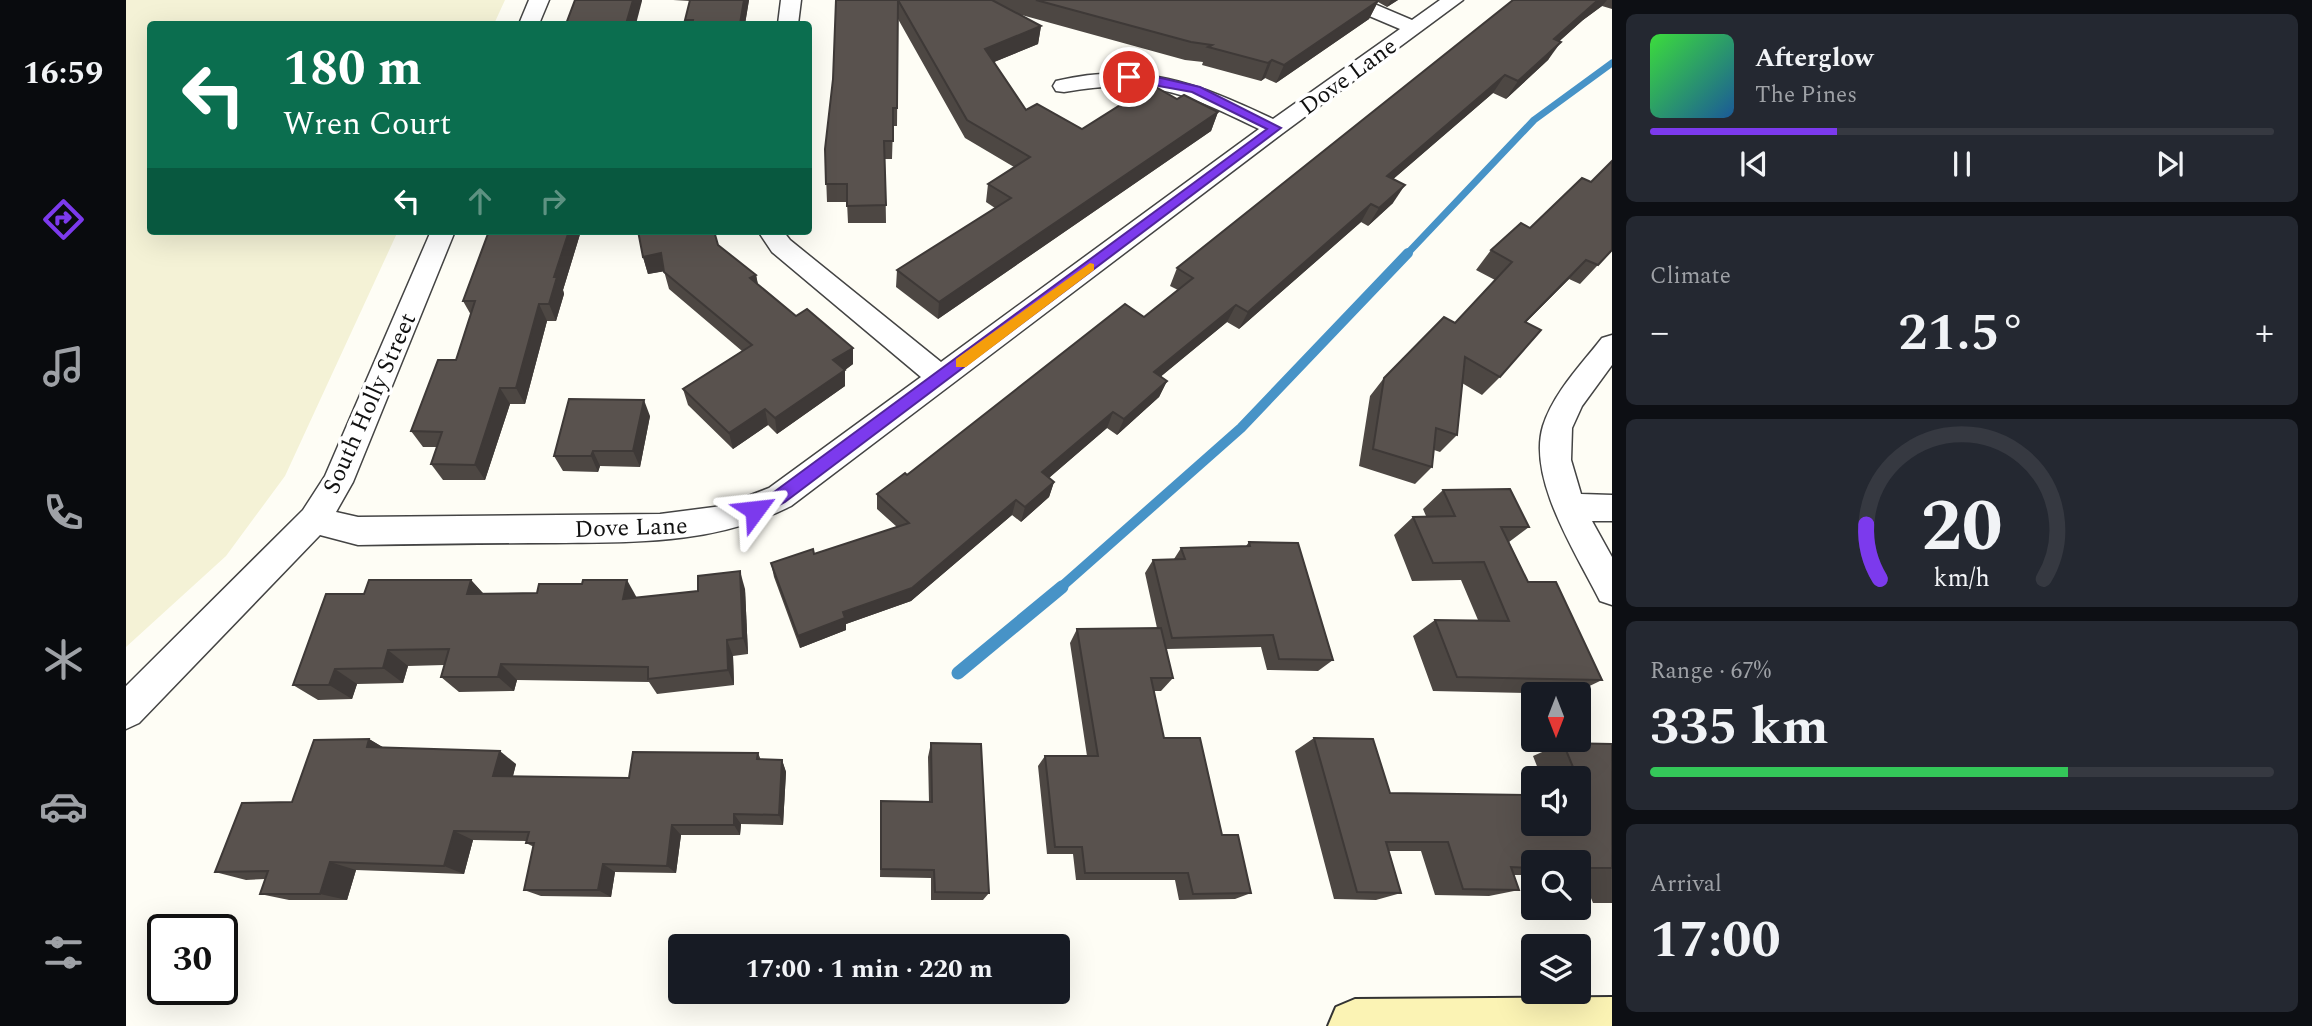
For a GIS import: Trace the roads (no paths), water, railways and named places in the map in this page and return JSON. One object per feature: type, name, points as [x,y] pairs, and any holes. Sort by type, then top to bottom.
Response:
[{"type":"main road","points":[[1355,1026],[1612,1024]]},
{"type":"street","points":[[530,21],[539,0]]},
{"type":"street","points":[[788,21],[791,0]]},
{"type":"street","points":[[1348,0],[1414,28]]},
{"type":"street","name":"Dove Lane","points":[[314,520],[358,531],[660,528],[712,523],[755,510],[780,497],[1275,128],[1453,0]]},
{"type":"street","points":[[1064,86],[1095,79],[1129,77],[1161,81],[1196,90],[1275,128]]},
{"type":"street","name":"South Holly Street","points":[[126,711],[314,520],[338,482],[441,235]]},
{"type":"street","points":[[773,235],[780,246],[941,378]]},
{"type":"street","points":[[1612,345],[1562,413],[1555,434],[1555,458],[1569,507],[1612,590]]},
{"type":"street","points":[[1569,507],[1612,508]]},
{"type":"waterway","points":[[1406,255],[1534,120],[1612,63]]},
{"type":"waterway","points":[[1060,588],[1241,428],[1408,253]]},
{"type":"waterway","points":[[958,673],[1062,587]]}]
